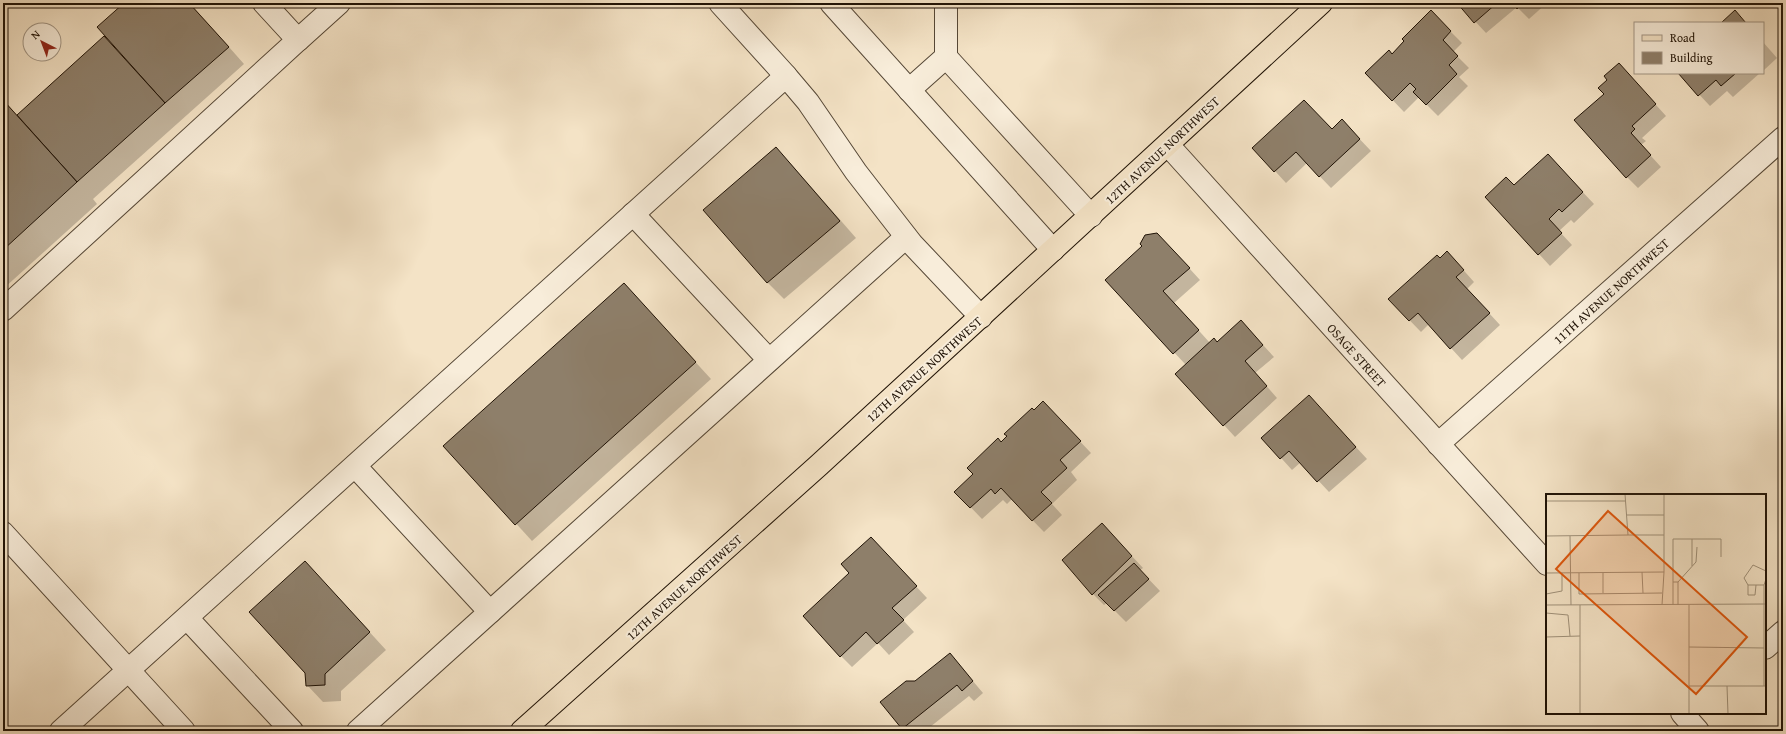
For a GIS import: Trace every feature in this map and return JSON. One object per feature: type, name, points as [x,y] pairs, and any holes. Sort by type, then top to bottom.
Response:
[{"type":"main road","name":"12TH AVENUE NORTHWEST","points":[[522,731],[819,465],[1321,3]]},
{"type":"street","points":[[264,3],[298,40]]},
{"type":"street","points":[[3,310],[339,3]]},
{"type":"street","points":[[720,3],[808,102],[856,172],[906,237],[981,317]]},
{"type":"street","points":[[831,3],[1053,250]]},
{"type":"street","points":[[946,3],[946,57],[1091,216]]},
{"type":"street","points":[[910,90],[946,57]]},
{"type":"street","points":[[69,729],[187,618],[786,76]]},
{"type":"street","name":"11TH AVENUE NORTHWEST","points":[[1438,444],[1783,138]]},
{"type":"street","name":"OSAGE STREET","points":[[1168,145],[1546,563]]},
{"type":"street","points":[[633,214],[769,360]]},
{"type":"street","points":[[358,731],[906,237]]},
{"type":"street","points":[[355,466],[490,612]]},
{"type":"street","points":[[3,533],[184,731]]},
{"type":"street","points":[[187,618],[292,731]]},
{"type":"street","points":[[1766,647],[1783,632]]},
{"type":"building","points":[[124,3],[189,3],[229,47],[165,103],[97,27]]},
{"type":"building","points":[[1457,3],[1497,3],[1474,23]]},
{"type":"building","points":[[1512,3],[1523,3],[1517,9]]},
{"type":"building","points":[[1431,10],[1451,31],[1443,40],[1458,56],[1449,65],[1457,74],[1426,105],[1413,92],[1416,89],[1410,83],[1392,101],[1365,73],[1389,50],[1392,54],[1404,41],[1402,39]]},
{"type":"building","points":[[1735,10],[1745,22],[1722,22]]},
{"type":"building","points":[[104,36],[165,103],[77,182],[17,115]]},
{"type":"building","points":[[1619,63],[1656,104],[1632,126],[1635,129],[1631,133],[1651,155],[1626,178],[1574,120],[1604,94],[1598,88],[1607,80],[1604,76]]},
{"type":"building","points":[[1679,74],[1735,74],[1721,86],[1716,80],[1698,96]]},
{"type":"building","points":[[3,100],[77,182],[3,250]]},
{"type":"building","points":[[1304,100],[1332,129],[1342,119],[1360,139],[1319,177],[1296,152],[1274,172],[1252,148]]},
{"type":"building","points":[[776,147],[840,221],[767,283],[703,210]]},
{"type":"building","points":[[1548,154],[1583,192],[1562,212],[1559,209],[1549,219],[1562,233],[1538,255],[1485,197],[1506,177],[1514,185]]},
{"type":"building","points":[[1157,233],[1190,268],[1163,291],[1199,330],[1173,354],[1105,280],[1142,246],[1140,244],[1145,235]]},
{"type":"building","points":[[1447,251],[1464,270],[1456,277],[1490,313],[1450,349],[1418,313],[1409,321],[1388,299],[1437,255],[1440,258]]},
{"type":"building","points":[[624,283],[696,362],[515,525],[443,446]]},
{"type":"building","points":[[1241,320],[1263,345],[1245,361],[1267,386],[1223,426],[1175,374],[1214,338],[1217,342]]},
{"type":"building","points":[[1309,395],[1356,447],[1317,482],[1289,451],[1280,459],[1261,438]]},
{"type":"building","points":[[1043,401],[1081,441],[1060,460],[1067,468],[1041,492],[1052,503],[1032,521],[1001,488],[995,494],[991,489],[970,508],[954,492],[973,474],[967,468],[998,438],[1001,442],[1007,436],[1004,434],[1032,408],[1034,410]]},
{"type":"building","points":[[1102,523],[1132,556],[1092,595],[1062,560]]},
{"type":"building","points":[[871,537],[917,586],[892,608],[904,620],[877,644],[866,632],[840,657],[803,616],[849,573],[841,564]]},
{"type":"building","points":[[305,561],[370,632],[325,674],[325,685],[306,686],[305,673],[249,612]]},
{"type":"building","points":[[1134,563],[1149,579],[1114,611],[1098,595]]},
{"type":"building","points":[[950,653],[973,681],[962,691],[957,685],[902,729],[880,702],[906,681],[915,681]]}]
